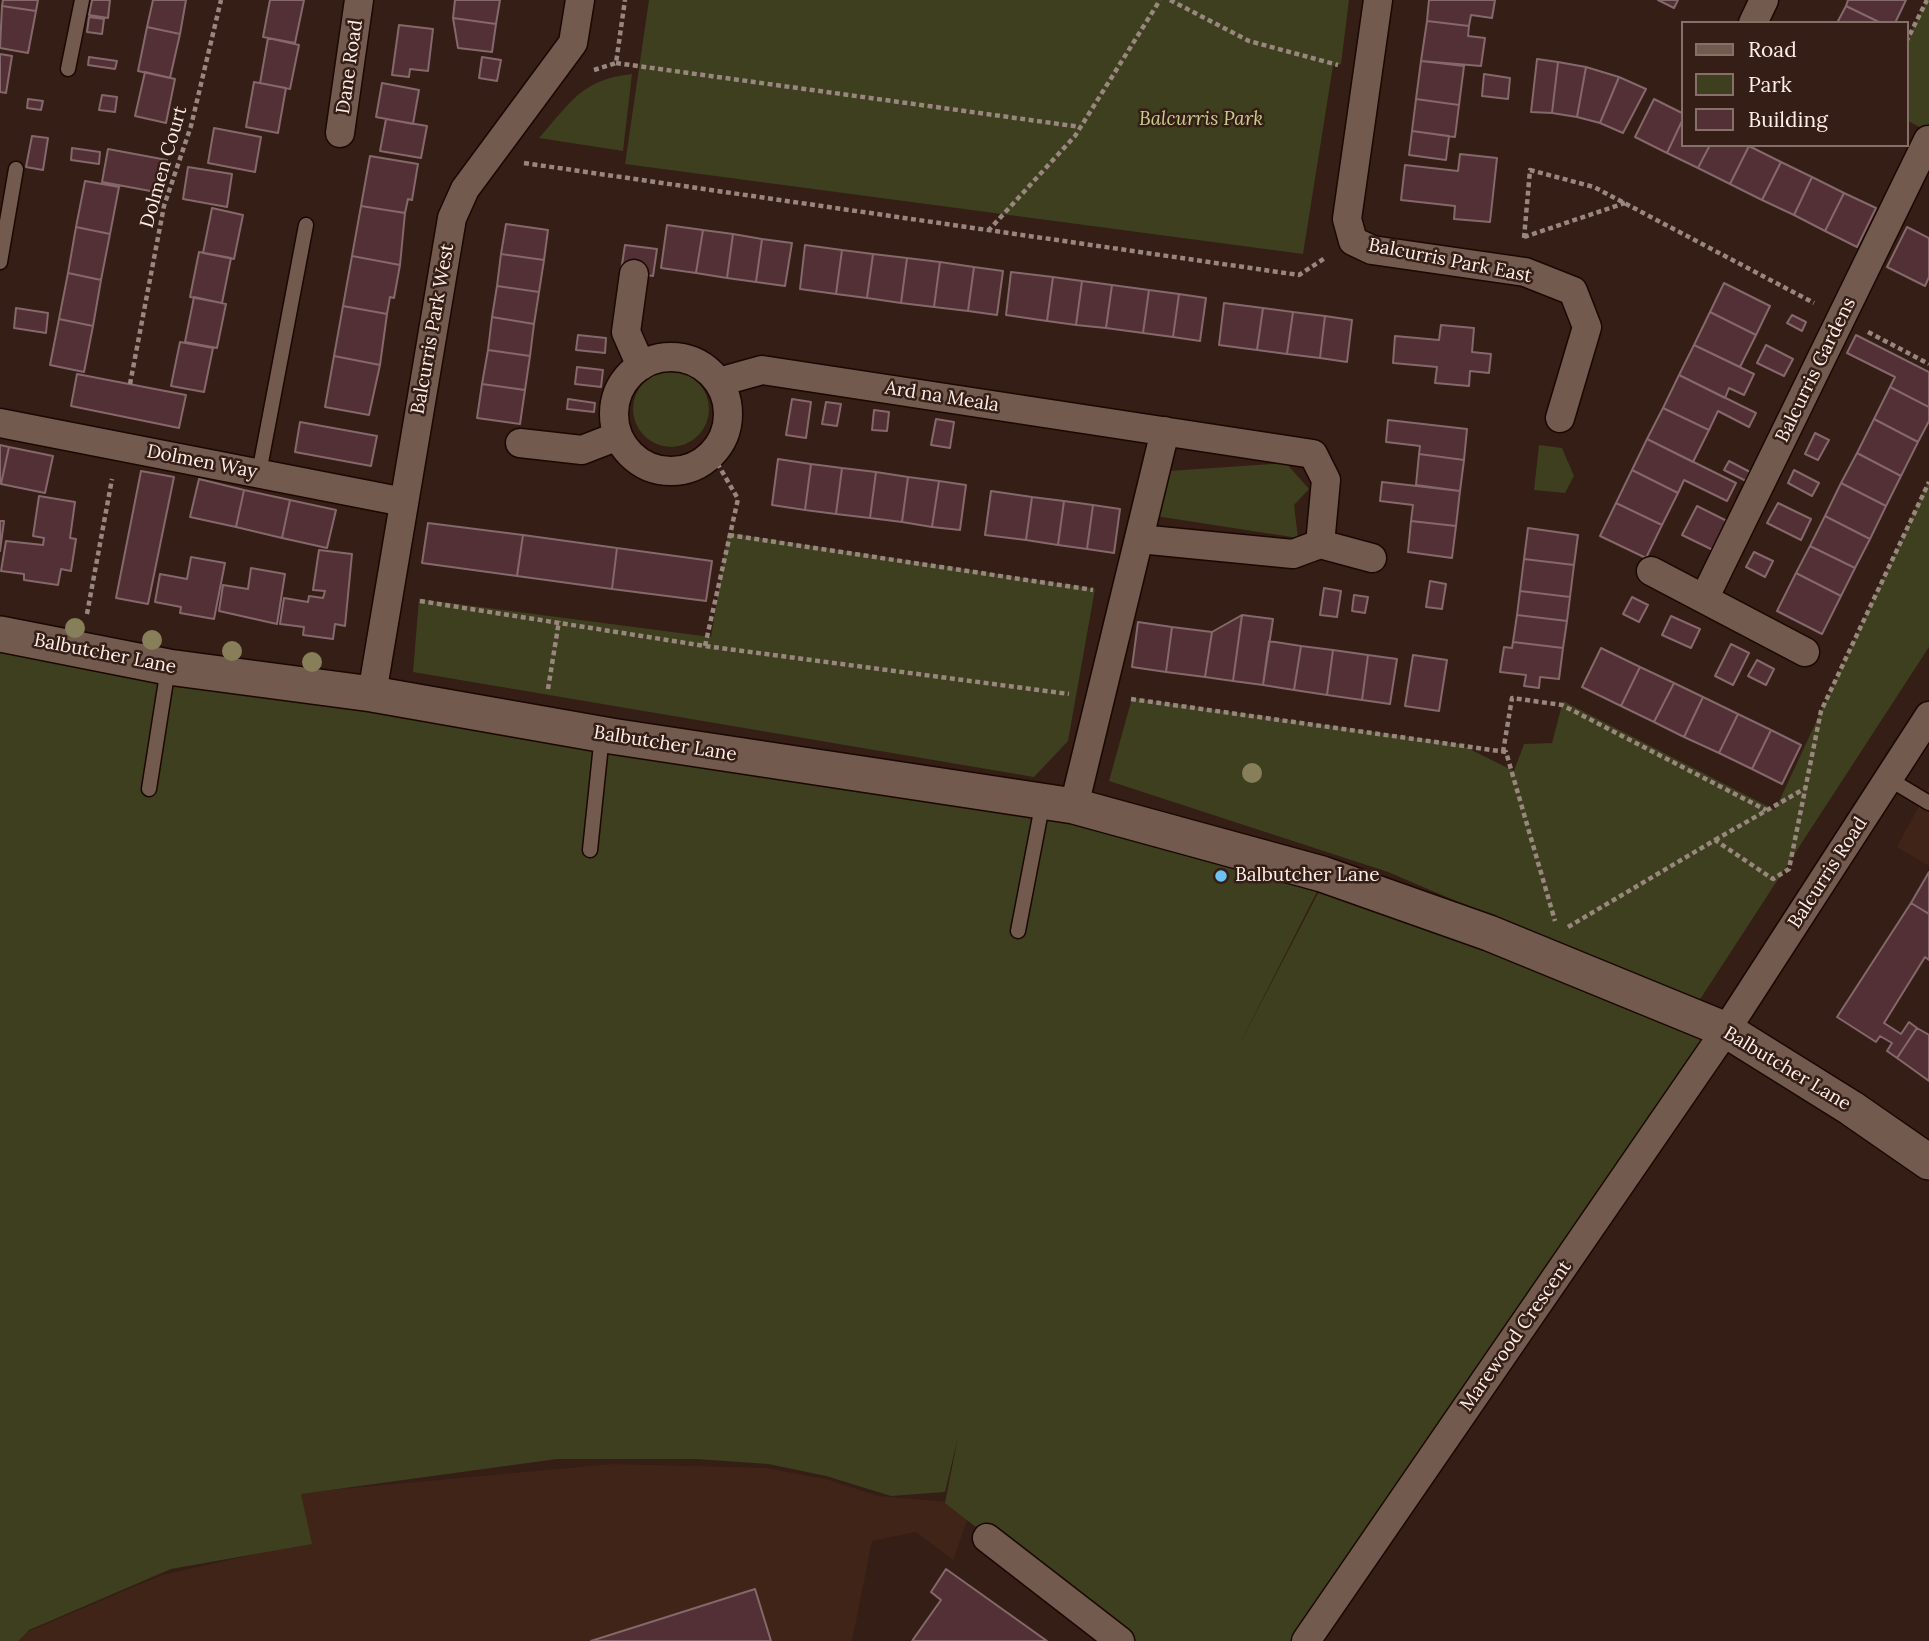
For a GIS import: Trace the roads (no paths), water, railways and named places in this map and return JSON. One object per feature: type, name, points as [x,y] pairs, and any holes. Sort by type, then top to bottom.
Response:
[{"type":"street","name":"Dane Road","points":[[341,133],[359,0]]},
{"type":"street","name":"Balcurris Park West","points":[[372,694],[452,218],[465,189],[573,43],[580,0]]},
{"type":"street","name":"Balcurris Park East","points":[[1378,0],[1347,219],[1353,241],[1372,250],[1525,272],[1573,291],[1587,327],[1560,418]]},
{"type":"street","points":[[1754,21],[1764,0]]},
{"type":"street","name":"Balcurris Gardens","points":[[1704,599],[1841,317],[1921,137]]},
{"type":"street","points":[[634,274],[626,332],[641,366]]},
{"type":"street","points":[[669,357],[688,359],[705,368],[719,382],[727,400],[728,419],[723,439],[712,454],[696,466],[678,471],[659,470],[642,463],[628,452],[618,436],[614,418],[615,400],[622,383],[641,366],[669,357]]},
{"type":"street","name":"Ard na Meala","points":[[719,382],[762,370],[1313,454],[1326,480],[1320,544]]},
{"type":"street","name":"Dolmen Way","points":[[0,423],[404,502]]},
{"type":"street","points":[[1059,804],[1125,595],[1165,431]]},
{"type":"street","points":[[520,443],[582,450],[618,436]]},
{"type":"street","points":[[1139,539],[1293,554],[1320,544],[1372,558]]},
{"type":"street","points":[[1651,571],[1805,652]]},
{"type":"street","name":"Balbutcher Lane","points":[[0,634],[168,667],[372,694],[601,735],[1059,804],[1334,879],[1489,933],[1726,1030],[1851,1108],[1929,1162]]},
{"type":"street","name":"Balcurris Road","points":[[1726,1030],[1929,716]]},
{"type":"street","name":"Marewood Crescent","points":[[1306,1641],[1726,1030]]},
{"type":"street","points":[[986,1538],[1120,1641]]},
{"type":"lane","points":[[68,69],[82,0]]},
{"type":"lane","points":[[0,262],[16,169]]},
{"type":"lane","points":[[259,473],[306,225]]},
{"type":"lane","points":[[149,789],[168,667]]},
{"type":"lane","points":[[590,850],[601,735]]},
{"type":"lane","points":[[1889,779],[1929,803]]},
{"type":"lane","points":[[1018,931],[1059,804]]},
{"type":"place","name":"Balbutcher Lane","points":[[1221,876]]},
{"type":"park label","name":"Balcurris Park","points":[[1201,120]]}]
